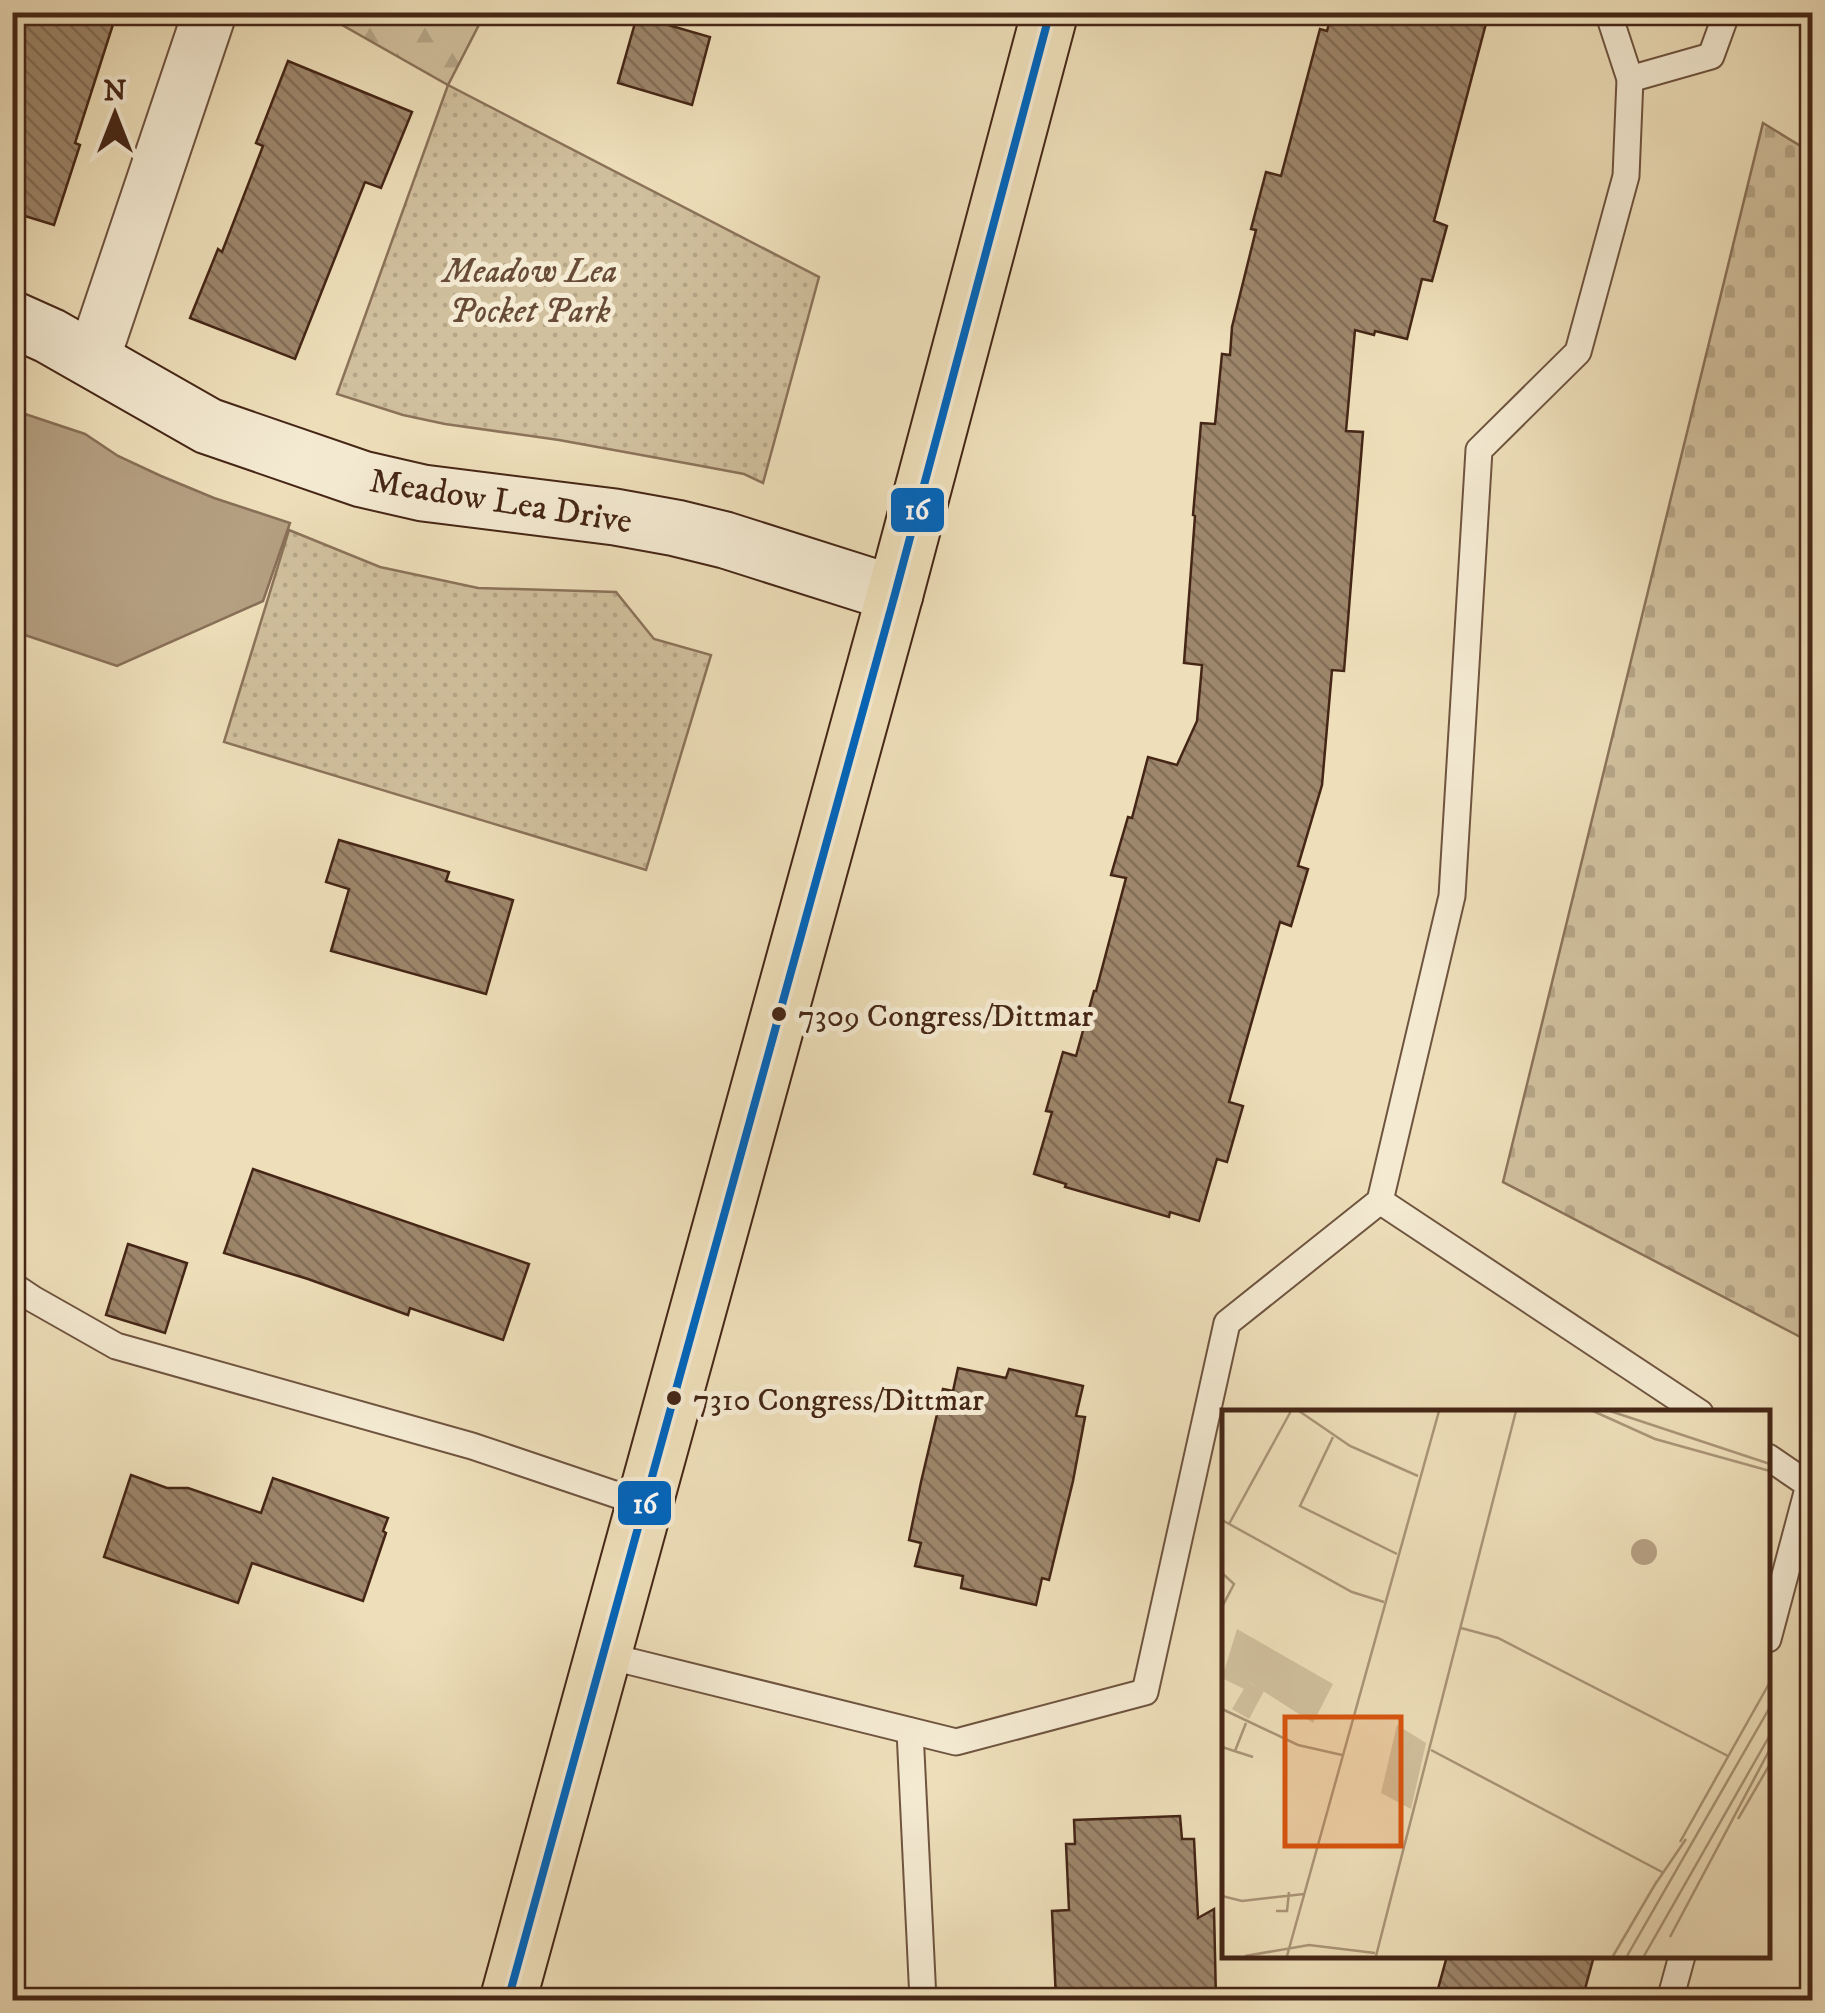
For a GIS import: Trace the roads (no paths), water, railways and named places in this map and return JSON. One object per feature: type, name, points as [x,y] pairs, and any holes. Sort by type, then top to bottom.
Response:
[{"type":"main road","points":[[508,2000],[895,594],[1050,12]]},
{"type":"street","points":[[93,360],[210,12]]},
{"type":"street","name":"Meadow Lea Drive","points":[[12,319],[50,336],[208,426],[362,479],[423,494],[676,528],[895,594]]},
{"type":"lane","points":[[604,1655],[956,1742],[1145,1692],[1228,1323],[1380,1201],[1452,896],[1478,450],[1578,352],[1626,176],[1630,79],[1608,12]]},
{"type":"lane","points":[[1630,79],[1712,56],[1727,12]]},
{"type":"lane","points":[[1380,1201],[1695,1410]]},
{"type":"lane","points":[[12,1284],[116,1346],[472,1446],[644,1504]]},
{"type":"lane","points":[[1770,1459],[1809,1485],[1770,1631]]},
{"type":"lane","points":[[910,1731],[922,2000]]},
{"type":"lane","points":[[1670,2000],[1681,1958]]},
{"type":"place","name":"7309 Congress/Dittmar","points":[[779,1014]]},
{"type":"place","name":"7310 Congress/Dittmar","points":[[674,1398]]},
{"type":"park label","name":"Meadow Lea Pocket Park","points":[[530,290]]}]
